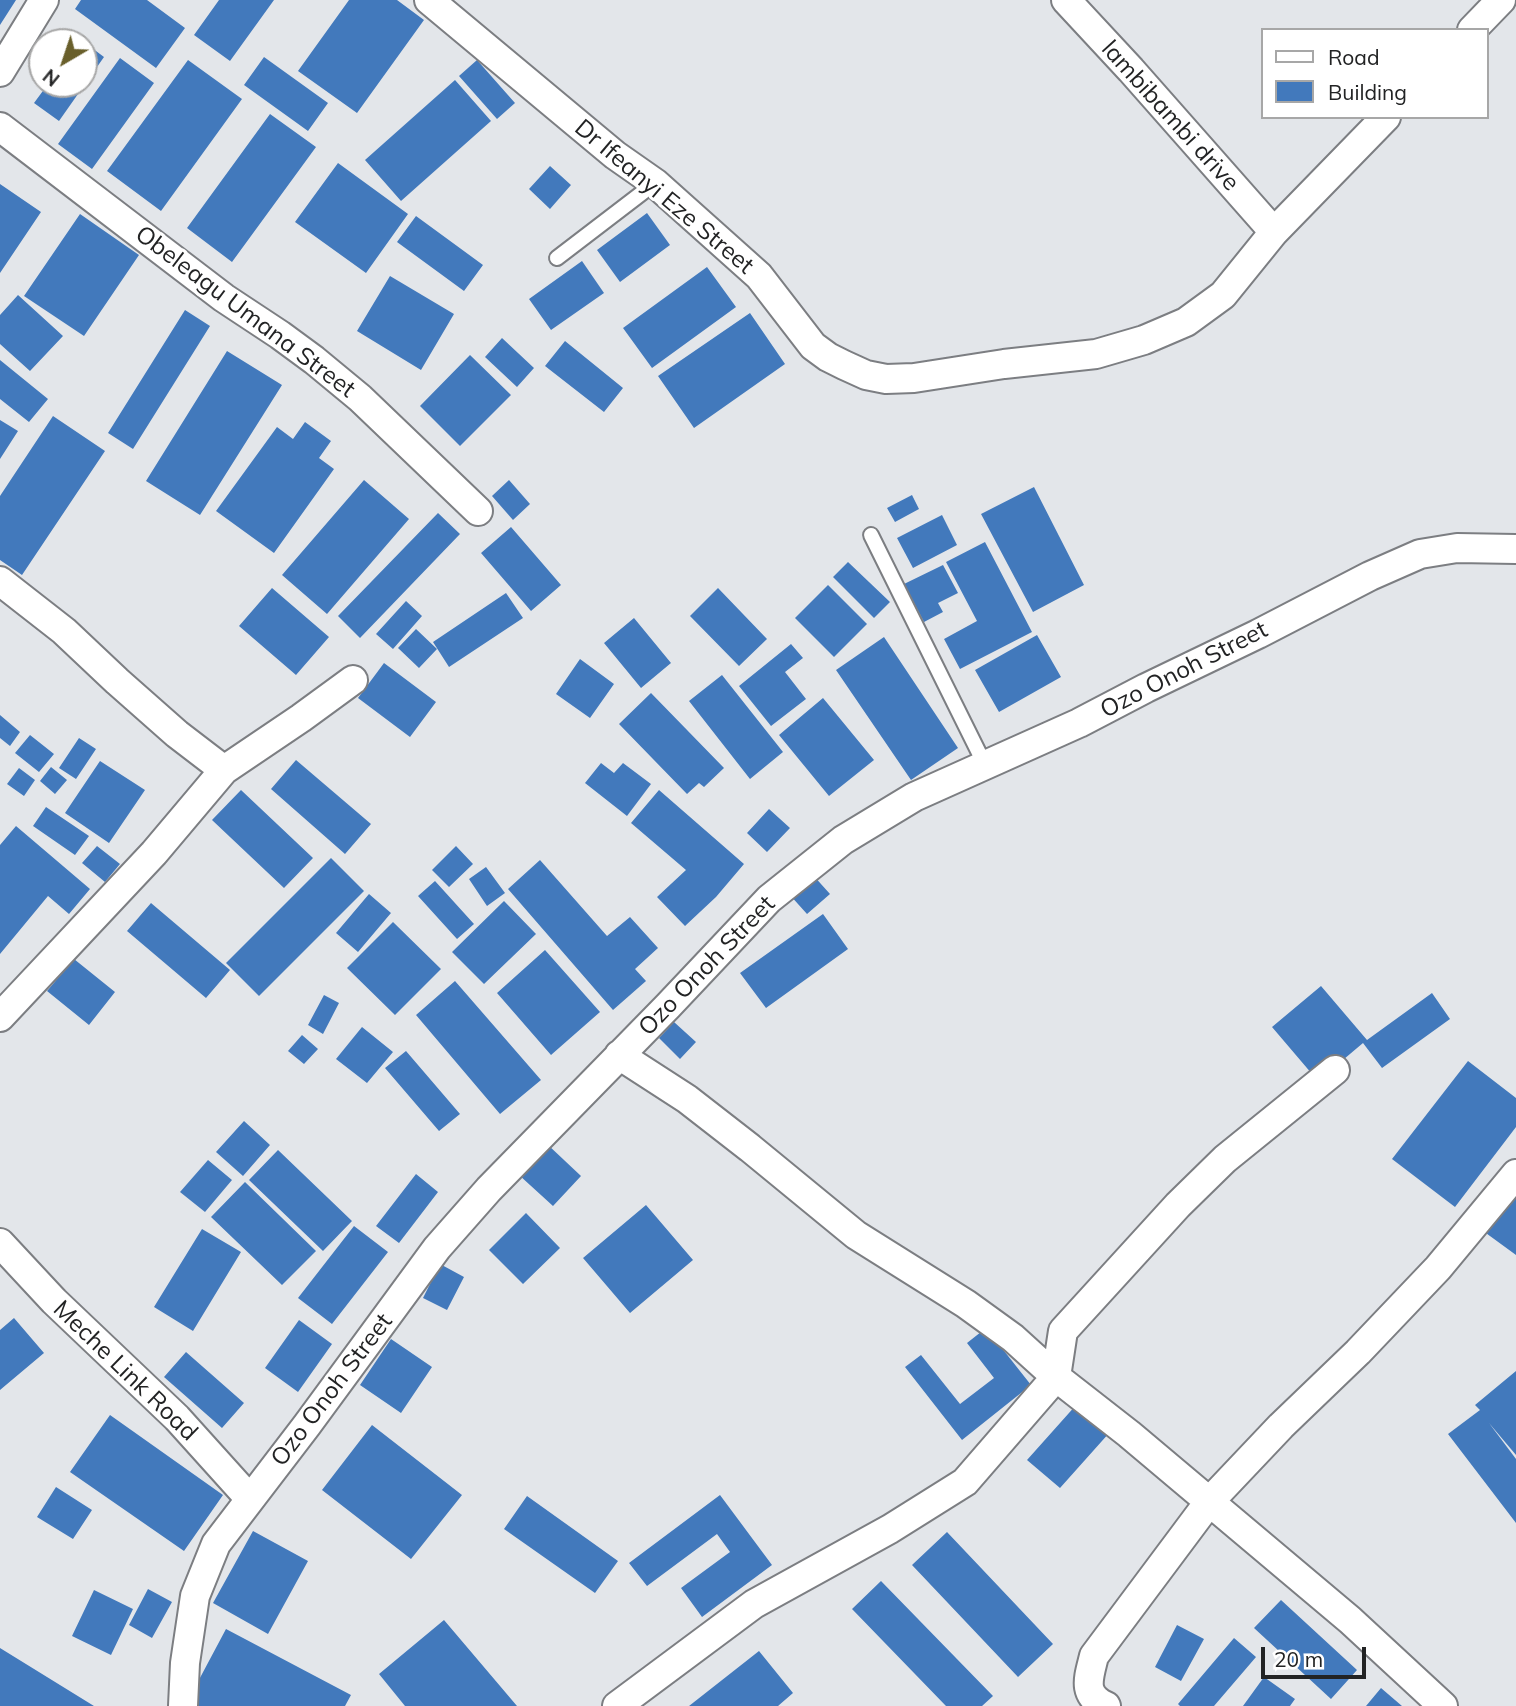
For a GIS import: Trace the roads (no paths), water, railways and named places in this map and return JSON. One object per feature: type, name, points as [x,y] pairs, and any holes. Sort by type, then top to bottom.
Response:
[{"type":"street","points":[[0,72],[44,0]]},
{"type":"street","name":"Dr Ifeanyi Eze Street","points":[[429,0],[615,155],[655,183],[759,276],[813,346],[844,365],[886,379],[914,378],[1004,364],[1096,354],[1144,340],[1186,323],[1223,295],[1274,232],[1384,119]]},
{"type":"street","name":"lambibambi drive","points":[[1066,0],[1274,232]]},
{"type":"street","points":[[1474,28],[1501,0]]},
{"type":"street","name":"Obeleagu Umana Street","points":[[0,127],[215,291],[314,360],[360,398],[478,511]]},
{"type":"street","name":"Ozo Onoh Street","points":[[183,1706],[185,1663],[195,1596],[216,1544],[307,1426],[437,1248],[497,1180],[769,899],[843,840],[914,797],[1079,723],[1370,576],[1420,554],[1457,548],[1516,549]]},
{"type":"street","points":[[0,581],[64,631],[177,734],[224,769]]},
{"type":"street","points":[[0,1017],[154,853],[224,769],[302,718],[353,680]]},
{"type":"street","points":[[619,1055],[687,1099],[856,1235],[966,1304],[1013,1338],[1056,1377],[1129,1434],[1350,1620],[1443,1706]]},
{"type":"street","points":[[617,1706],[754,1604],[890,1529],[965,1482],[1056,1377],[1063,1331],[1178,1205],[1225,1159],[1335,1070]]},
{"type":"street","points":[[1106,1706],[1096,1702],[1090,1693],[1088,1680],[1094,1656],[1209,1502],[1438,1268],[1516,1174]]},
{"type":"street","name":"Meche Link Road","points":[[0,1244],[54,1301],[177,1418],[250,1499]]},
{"type":"lane","points":[[557,258],[655,183]]},
{"type":"lane","points":[[871,535],[985,765]]}]
